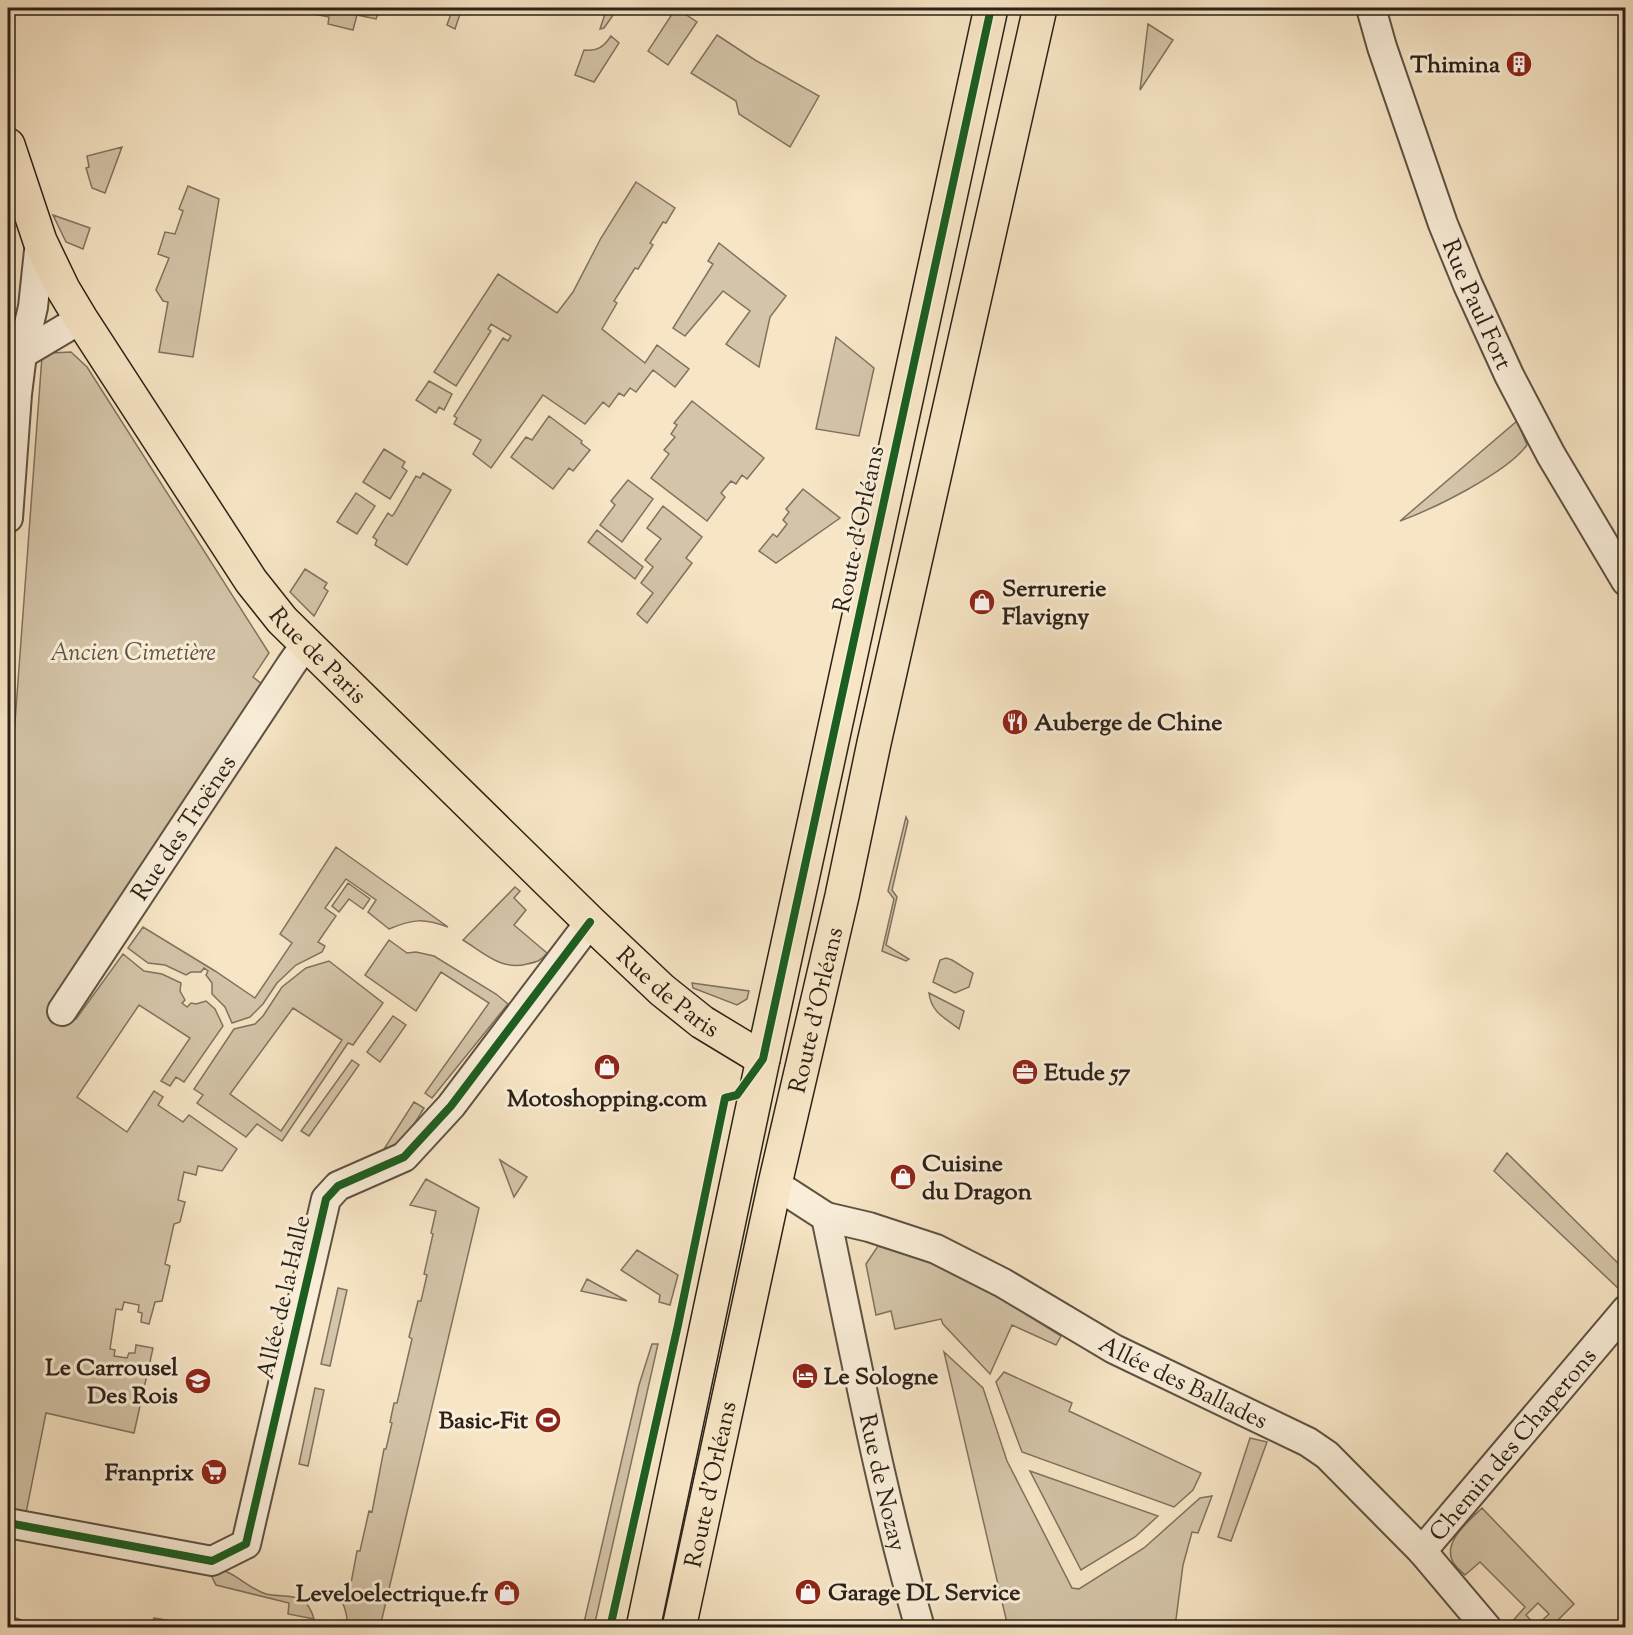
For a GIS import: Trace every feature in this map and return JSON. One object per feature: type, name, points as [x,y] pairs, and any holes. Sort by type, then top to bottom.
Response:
[{"type":"main road","name":"Route d'Orléans","points":[[643,1628],[763,1059],[991,8]]},
{"type":"main road","name":"Route d'Orléans","points":[[678,1628],[775,1184],[845,884],[877,731],[1040,8]]},
{"type":"main road","name":"Rue de Paris","points":[[8,145],[39,241],[81,319],[251,581],[282,620],[662,990],[702,1022],[763,1059]]},
{"type":"street","name":"Rue Paul Fort","points":[[1371,8],[1382,47],[1439,213],[1468,285],[1509,375],[1551,455],[1622,568]]},
{"type":"street","points":[[8,518],[16,394],[33,307],[39,241]]},
{"type":"street","points":[[22,354],[81,319]]},
{"type":"street","name":"Rue des Troënes","points":[[62,1011],[291,665],[308,647]]},
{"type":"street","name":"Allée de la Halle","points":[[8,1523],[208,1561],[246,1544],[326,1199],[338,1186],[404,1157],[451,1106],[590,922]]},
{"type":"street","points":[[775,1184],[826,1217]]},
{"type":"street","name":"Allée des Ballades","points":[[826,1217],[869,1227],[936,1249],[1003,1283],[1114,1349],[1308,1442],[1327,1455],[1422,1551],[1487,1628]]},
{"type":"street","name":"Rue de Nozay","points":[[826,1217],[877,1456],[920,1628]]},
{"type":"street","name":"Chemin des Chaperons","points":[[1422,1551],[1626,1310]]},
{"type":"green space","points":[[283,8],[380,8],[376,19],[357,15],[353,30],[328,24],[329,17]]},
{"type":"green space","points":[[453,8],[462,8],[455,29],[447,25]]},
{"type":"green space","points":[[597,8],[618,8],[604,28],[600,29],[606,11]]},
{"type":"green space","points":[[676,8],[697,22],[668,65],[648,51]]},
{"type":"green space","points":[[1148,24],[1173,40],[1140,90]]},
{"type":"green space","points":[[717,35],[755,60],[819,96],[790,147],[739,114],[736,101],[691,73]]},
{"type":"green space","points":[[611,36],[619,43],[594,82],[575,75],[584,50],[599,48]]},
{"type":"green space","points":[[122,147],[105,193],[92,188],[86,168],[89,167],[87,156]]},
{"type":"green space","points":[[636,182],[675,208],[650,243],[653,245],[638,269],[635,268],[614,301],[617,303],[602,329],[645,363],[657,345],[689,369],[675,387],[653,370],[636,392],[630,388],[624,396],[619,393],[609,407],[603,402],[585,424],[543,395],[491,468],[473,454],[481,440],[454,424],[457,418],[454,416],[503,338],[508,341],[511,336],[491,324],[488,329],[491,331],[456,386],[434,372],[498,274],[557,313],[573,292],[601,238]]},
{"type":"green space","points":[[188,186],[219,199],[193,357],[159,352],[168,302],[163,301],[156,290],[169,258],[158,254],[165,232],[175,234],[183,211],[179,209]]},
{"type":"green space","points":[[53,215],[90,228],[83,249],[66,242]]},
{"type":"green space","points":[[719,243],[786,296],[770,317],[759,367],[726,344],[750,311],[723,291],[685,336],[673,328],[713,264],[708,261]]},
{"type":"green space","points":[[836,337],[874,368],[859,436],[816,429]]},
{"type":"green space","name":"Ancien Cimetière","points":[[71,352],[87,367],[269,653],[253,677],[263,685],[105,924],[49,1003],[76,1019],[123,954],[144,971],[162,974],[181,983],[180,991],[185,1000],[182,1003],[187,1007],[191,1003],[206,1001],[215,1009],[223,1026],[184,1082],[176,1077],[170,1086],[161,1081],[190,1038],[139,1005],[77,1097],[127,1132],[154,1091],[163,1097],[158,1105],[183,1122],[189,1115],[237,1149],[222,1171],[198,1166],[196,1175],[184,1172],[178,1200],[185,1202],[180,1222],[174,1224],[165,1264],[170,1266],[162,1301],[155,1302],[149,1324],[141,1322],[142,1313],[138,1312],[139,1305],[124,1302],[122,1310],[116,1309],[110,1349],[115,1350],[114,1356],[127,1358],[129,1353],[135,1353],[136,1345],[153,1348],[134,1433],[46,1413],[25,1518],[8,1515],[8,817],[42,356],[50,353]]},
{"type":"green space","points":[[429,381],[452,394],[444,410],[439,407],[436,413],[416,400]]},
{"type":"green space","points":[[692,401],[764,458],[747,479],[742,475],[736,484],[731,481],[721,493],[725,497],[707,521],[651,478],[669,454],[664,450],[675,437],[671,434],[677,425],[674,423]]},
{"type":"green space","points":[[549,416],[582,441],[581,443],[590,450],[573,471],[569,468],[553,489],[511,457],[526,437],[532,440]]},
{"type":"green space","points":[[1517,421],[1527,445],[1517,456],[1468,489],[1400,521]]},
{"type":"green space","points":[[384,449],[405,462],[402,467],[407,471],[390,499],[363,482]]},
{"type":"green space","points":[[423,473],[451,490],[407,565],[375,545],[377,540],[373,537],[388,513],[392,516],[394,514],[416,476],[420,478]]},
{"type":"green space","points":[[628,480],[653,499],[622,542],[600,525],[615,505],[611,501]]},
{"type":"green space","points":[[803,489],[840,518],[776,563],[759,551],[773,534],[777,537],[787,524],[783,520],[789,512],[786,509]]},
{"type":"green space","points":[[356,493],[375,506],[357,534],[337,522]]},
{"type":"green space","points":[[663,506],[702,537],[686,558],[692,563],[647,623],[637,614],[653,593],[641,583],[653,567],[645,560],[661,539],[647,528]]},
{"type":"green space","points":[[597,530],[643,567],[635,579],[588,542]]},
{"type":"green space","points":[[305,569],[327,583],[324,588],[328,591],[314,616],[290,592]]},
{"type":"green space","points":[[906,817],[908,821],[892,890],[897,897],[886,945],[909,959],[906,961],[882,951],[894,899],[888,891]]},
{"type":"green space","points":[[336,847],[448,927],[418,921],[389,929],[368,912],[376,900],[346,879],[325,908],[336,916],[318,942],[325,946],[322,952],[296,965],[277,983],[263,1004],[250,1017],[232,1023],[225,1007],[212,994],[212,983],[206,975],[208,971],[204,968],[201,972],[191,972],[186,975],[165,965],[148,963],[128,948],[143,927],[255,998],[292,943],[280,934]]},
{"type":"green space","points":[[348,883],[370,899],[363,909],[349,899],[339,912],[332,906]]},
{"type":"green space","points":[[515,887],[520,891],[514,898],[526,910],[514,925],[547,953],[539,961],[518,966],[493,960],[463,940]]},
{"type":"green space","points":[[389,940],[407,953],[416,952],[434,956],[496,994],[508,1004],[432,1098],[425,1093],[489,1003],[441,972],[416,1011],[365,975]]},
{"type":"green space","points":[[946,958],[973,973],[969,987],[955,993],[933,982],[940,960]]},
{"type":"green space","points":[[329,961],[383,1003],[353,1045],[348,1043],[282,1141],[257,1124],[246,1137],[197,1103],[203,1095],[194,1089],[234,1029],[255,1024],[282,987],[306,968]],"holes":[[[293,1008],[342,1040],[281,1131],[230,1094]]]},
{"type":"green space","points":[[692,983],[749,991],[747,999],[737,1005],[693,988]]},
{"type":"green space","points":[[929,993],[964,1011],[959,1029],[936,1010]]},
{"type":"green space","points":[[393,1016],[406,1025],[380,1062],[367,1052]]},
{"type":"green space","points":[[352,1060],[359,1065],[309,1136],[301,1131]]},
{"type":"green space","points":[[414,1102],[424,1108],[408,1133],[397,1143],[384,1149]]},
{"type":"green space","points":[[1507,1153],[1625,1270],[1625,1280],[1620,1290],[1494,1171]]},
{"type":"green space","points":[[500,1160],[527,1177],[514,1197]]},
{"type":"green space","points":[[426,1179],[479,1208],[380,1627],[347,1627],[345,1609],[337,1593],[349,1594],[357,1551],[360,1551],[369,1511],[372,1512],[384,1449],[386,1449],[392,1423],[390,1422],[394,1403],[397,1403],[412,1339],[409,1337],[427,1275],[424,1274],[436,1211],[410,1205]]},
{"type":"green space","points":[[878,1246],[923,1259],[950,1271],[998,1297],[1061,1336],[1056,1345],[1012,1325],[990,1374],[943,1324],[941,1319],[895,1329],[891,1311],[876,1315],[866,1264]]},
{"type":"green space","points":[[637,1250],[678,1275],[670,1305],[659,1302],[660,1295],[621,1270]]},
{"type":"green space","points":[[587,1279],[627,1301],[581,1291]]},
{"type":"green space","points":[[338,1288],[347,1290],[330,1366],[321,1364]]},
{"type":"green space","points":[[652,1344],[658,1344],[594,1627],[583,1627],[639,1385]]},
{"type":"green space","points":[[944,1352],[983,1388],[1007,1461],[1072,1588],[1079,1589],[1144,1548],[1200,1498],[1212,1496],[1198,1533],[1192,1532],[1183,1565],[1175,1627],[990,1627],[1007,1623]]},
{"type":"green space","points":[[1004,1372],[1072,1403],[1069,1411],[1201,1473],[1193,1490],[1174,1507],[1022,1452],[996,1382]]},
{"type":"green space","points":[[315,1388],[324,1390],[308,1466],[299,1464]]},
{"type":"green space","points":[[1250,1438],[1267,1442],[1231,1541],[1218,1537]]},
{"type":"green space","points":[[1030,1471],[1158,1516],[1135,1537],[1081,1570]]},
{"type":"green space","points":[[1482,1508],[1574,1604],[1551,1627],[1512,1627],[1509,1625],[1525,1607],[1480,1562],[1465,1575],[1455,1565],[1451,1557],[1453,1541]],"holes":[[[1538,1603],[1549,1614],[1536,1626],[1526,1615]]]},
{"type":"green space","points":[[225,1571],[266,1594],[302,1600],[308,1606],[314,1619],[288,1614],[289,1603],[216,1585],[211,1575]]},
{"type":"green space","points":[[8,1615],[40,1627],[8,1627]]},
{"type":"green space","points":[[154,1618],[190,1624],[189,1627],[150,1627]]},
{"type":"cycle path","points":[[610,1628],[678,1325],[725,1098],[737,1095],[763,1059],[991,8]]},
{"type":"cycle path","points":[[8,1523],[212,1561],[246,1544],[326,1199],[338,1186],[404,1157],[451,1106],[590,922]]},
{"type":"place","name":"Thimina","points":[[1519,64]]},
{"type":"place","name":"Serrurerie Flavigny","points":[[982,602]]},
{"type":"place","name":"Auberge de Chine","points":[[1015,722]]},
{"type":"place","name":"Motoshopping.com","points":[[607,1067]]},
{"type":"place","name":"Etude 57","points":[[1025,1072]]},
{"type":"place","name":"Cuisine du Dragon","points":[[903,1177]]},
{"type":"place","name":"Le Sologne","points":[[805,1376]]},
{"type":"place","name":"Le Carrousel Des Rois","points":[[198,1381]]},
{"type":"place","name":"Basic-Fit","points":[[548,1420]]},
{"type":"place","name":"Franprix","points":[[214,1472]]},
{"type":"place","name":"Garage DL Service","points":[[808,1592]]},
{"type":"place","name":"Leveloelectrique.fr","points":[[507,1593]]}]
